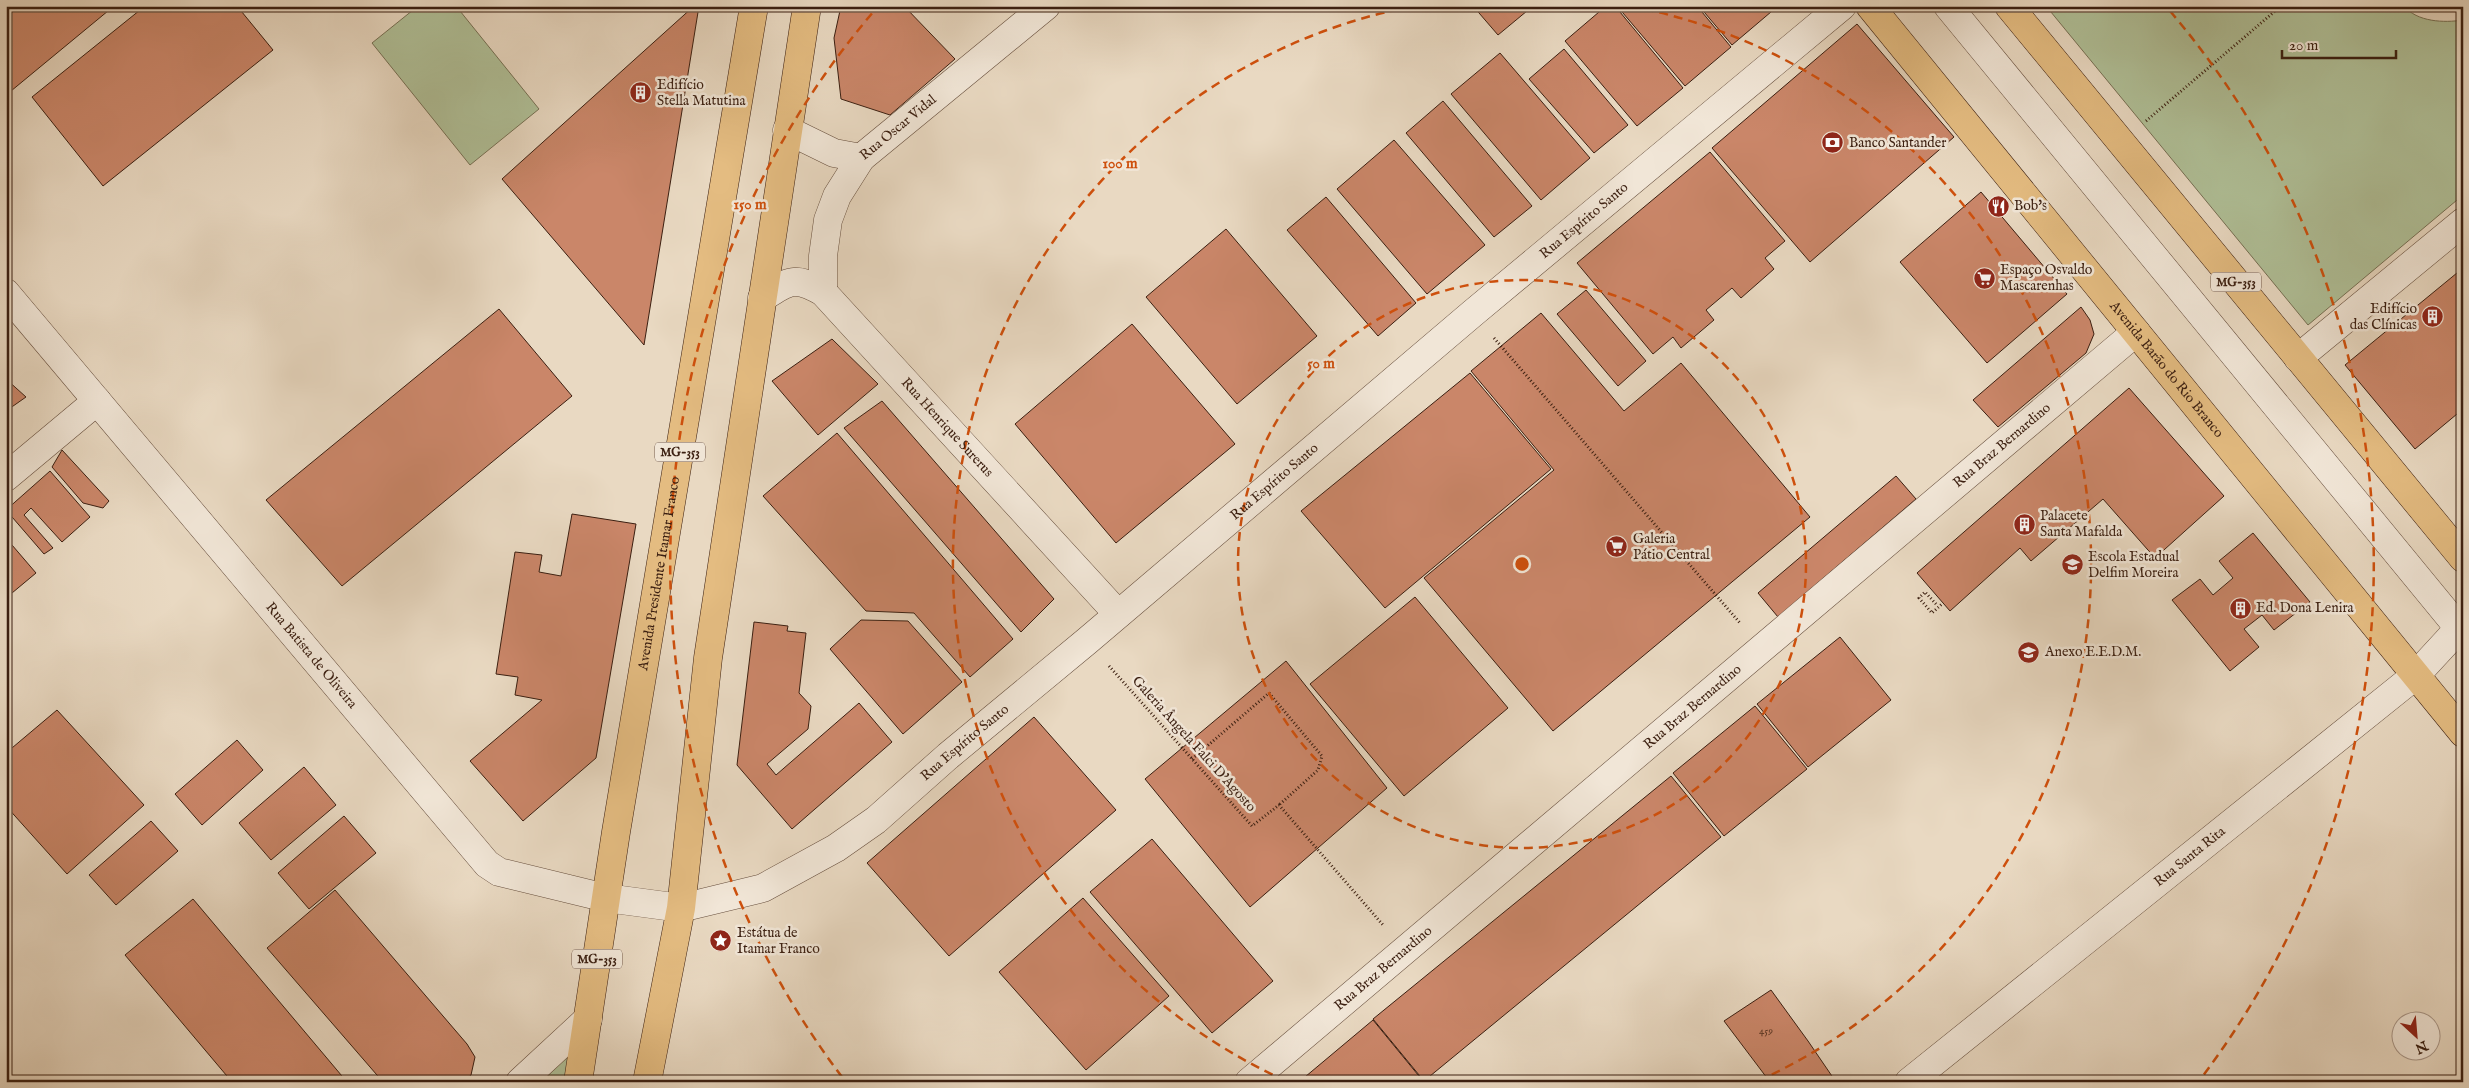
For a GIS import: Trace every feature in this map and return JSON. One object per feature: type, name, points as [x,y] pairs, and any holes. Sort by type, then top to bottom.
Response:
[{"type":"main road","name":"Avenida Presidente Itamar Franco","points":[[578,1082],[606,898],[754,6]]},
{"type":"main road","points":[[647,1082],[681,908],[708,658],[807,6]]},
{"type":"main road","name":"Avenida Barão do Rio Branco","points":[[1870,6],[2463,732]]},
{"type":"main road","name":"MG-353","points":[[2009,6],[2463,558]]},
{"type":"street","name":"Rua Oscar Vidal","points":[[823,292],[823,256],[828,220],[837,196],[861,158],[1046,6]]},
{"type":"street","name":"Rua Espírito Santo","points":[[681,908],[763,888],[836,848],[876,820],[948,756],[1087,641],[1473,313],[1842,6]]},
{"type":"street","points":[[1948,6],[2462,629]]},
{"type":"street","points":[[787,130],[834,153],[861,158]]},
{"type":"street","points":[[2298,358],[2463,222]]},
{"type":"street","name":"Rua Henrique Surerus","points":[[762,298],[788,281],[808,283],[823,292],[1118,614]]},
{"type":"street","name":"Rua Batista de Oliveira","points":[[6,293],[487,864],[508,874],[606,898],[681,908]]},
{"type":"street","name":"Rua Braz Bernardino","points":[[1249,1082],[1763,650],[2136,332]]},
{"type":"street","points":[[6,477],[97,401]]},
{"type":"street","name":"Rua Santa Rita","points":[[1908,1082],[2416,675],[2462,629]]},
{"type":"street","points":[[520,1082],[588,1019]]},
{"type":"path","points":[[2121,142],[2281,6]]},
{"type":"path","points":[[1473,313],[1763,650]]},
{"type":"path","points":[[1936,604],[1926,592],[1919,598],[1932,613],[1944,603]]},
{"type":"path","name":"Galeria Ângela Falci D'Agosto","points":[[1087,641],[1252,826],[1279,805],[1405,951]]},
{"type":"path","points":[[1192,759],[1269,693],[1322,756],[1318,770],[1279,805]]},
{"type":"green space","points":[[418,6],[456,6],[539,109],[470,165],[372,43]]},
{"type":"green space","points":[[2046,6],[2404,6],[2416,15],[2431,20],[2463,20],[2463,195],[2308,325]]},
{"type":"green space","points":[[579,1045],[568,1082],[541,1082]]},
{"type":"building","points":[[14,6],[114,6],[11,91],[6,85],[6,13]]},
{"type":"building","points":[[145,6],[237,6],[273,50],[103,186],[32,97]]},
{"type":"building","name":"Edifício Stella Matutina","points":[[694,6],[699,6],[644,345],[502,179]]},
{"type":"building","points":[[841,6],[904,6],[955,59],[890,115],[841,99],[834,38]]},
{"type":"building","points":[[1473,6],[1533,6],[1498,35]]},
{"type":"building","points":[[1606,6],[1615,6],[1683,88],[1637,126],[1565,41]]},
{"type":"building","points":[[1617,6],[1697,6],[1731,47],[1685,86]]},
{"type":"building","points":[[1699,6],[1778,6],[1732,45]]},
{"type":"building","name":"Banco Santander","points":[[1857,24],[1954,137],[1810,262],[1712,148]]},
{"type":"building","points":[[1564,49],[1628,125],[1594,153],[1529,79]]},
{"type":"building","points":[[1500,53],[1590,158],[1541,200],[1451,94]]},
{"type":"building","points":[[1443,101],[1532,206],[1494,237],[1406,133]]},
{"type":"building","points":[[1394,140],[1485,245],[1427,294],[1337,189]]},
{"type":"building","points":[[1710,152],[1785,241],[1765,258],[1774,269],[1741,298],[1732,288],[1706,310],[1714,320],[1681,348],[1673,337],[1653,354],[1577,263]]},
{"type":"building","name":"Espaço Osvaldo Mascarenhas","points":[[1981,192],[2067,294],[1987,363],[1900,262]]},
{"type":"building","points":[[1326,197],[1416,303],[1378,336],[1287,230]]},
{"type":"building","points":[[1226,229],[1317,336],[1237,404],[1146,297]]},
{"type":"building","name":"Edifício das Clínicas","points":[[2463,268],[2463,409],[2415,449],[2345,365]]},
{"type":"building","points":[[1586,290],[1646,361],[1618,386],[1557,314]]},
{"type":"building","points":[[2081,307],[2090,320],[2094,334],[2086,353],[1998,427],[1973,400]]},
{"type":"building","points":[[499,309],[572,396],[342,586],[266,500]]},
{"type":"building","name":"Galeria Pátio Central","points":[[1541,313],[1624,411],[1681,363],[1810,517],[1553,731],[1424,578],[1554,470],[1471,371]]},
{"type":"building","points":[[1132,324],[1235,444],[1116,543],[1015,424]]},
{"type":"building","points":[[832,339],[878,384],[818,435],[772,381]]},
{"type":"building","points":[[1470,373],[1551,469],[1385,608],[1301,511]]},
{"type":"building","points":[[6,379],[26,397],[6,411]]},
{"type":"building","name":"Palacete Santa Mafalda","points":[[2129,388],[2224,496],[2155,558],[2103,499],[2031,561],[2020,548],[1950,611],[1917,573]]},
{"type":"building","points":[[882,401],[1054,599],[1021,632],[844,428]]},
{"type":"building","points":[[837,433],[1013,639],[970,677],[914,613],[866,611],[763,496]]},
{"type":"building","points":[[62,450],[109,501],[103,508],[83,503],[52,467]]},
{"type":"building","points":[[50,471],[90,517],[62,542],[31,508],[24,515],[53,548],[44,554],[6,510]]},
{"type":"building","points":[[1896,476],[1916,499],[1778,617],[1758,593]]},
{"type":"building","points":[[572,514],[636,524],[596,758],[523,821],[470,761],[542,700],[515,695],[518,677],[496,674],[515,552],[542,555],[539,572],[561,576]]},
{"type":"building","name":"Ed. Dona Lenira","points":[[2253,533],[2310,602],[2274,630],[2262,615],[2244,629],[2259,647],[2230,671],[2172,600],[2200,579],[2213,595],[2233,578],[2219,561]]},
{"type":"building","points":[[6,538],[36,573],[6,598]]},
{"type":"building","points":[[1415,597],[1508,708],[1404,796],[1310,684]]},
{"type":"building","points":[[861,620],[908,621],[962,682],[903,734],[830,649]]},
{"type":"building","points":[[754,622],[788,626],[787,631],[806,633],[799,693],[811,706],[808,729],[767,764],[776,775],[859,703],[892,742],[792,829],[737,765]]},
{"type":"building","points":[[1840,637],[1891,700],[1808,767],[1757,704]]},
{"type":"building","points":[[1286,661],[1387,788],[1250,907],[1145,779]]},
{"type":"building","points":[[1755,706],[1807,769],[1724,836],[1673,773]]},
{"type":"building","points":[[57,710],[144,805],[67,874],[6,806],[6,753]]},
{"type":"building","points":[[1034,717],[1116,810],[949,956],[867,863]]},
{"type":"building","points":[[237,740],[263,770],[202,825],[175,794]]},
{"type":"building","points":[[304,767],[336,805],[271,860],[239,823]]},
{"type":"building","points":[[1671,776],[1721,837],[1424,1081],[1373,1019]]},
{"type":"building","points":[[344,816],[376,853],[309,909],[278,873]]},
{"type":"building","points":[[151,821],[178,851],[116,905],[89,875]]},
{"type":"building","points":[[1152,839],[1273,981],[1212,1033],[1090,892]]},
{"type":"building","points":[[335,890],[467,1044],[475,1057],[471,1075],[463,1082],[383,1082],[267,948]]},
{"type":"building","points":[[1083,898],[1169,996],[1086,1070],[999,972]]},
{"type":"building","points":[[193,899],[347,1082],[232,1082],[125,955]]},
{"type":"building","points":[[1771,990],[1836,1082],[1770,1082],[1724,1021]]},
{"type":"building","points":[[1373,1020],[1423,1081],[1299,1082]]},
{"type":"place","name":"Edifício Stella Matutina","points":[[641,93]]},
{"type":"place","name":"Banco Santander","points":[[1833,143]]},
{"type":"place","name":"Bob's","points":[[1998,206]]},
{"type":"place","name":"Espaço Osvaldo Mascarenhas","points":[[1984,278]]},
{"type":"place","name":"Edifício das Clínicas","points":[[2433,317]]},
{"type":"place","name":"Palacete Santa Mafalda","points":[[2024,524]]},
{"type":"place","name":"Galeria Pátio Central","points":[[1617,547]]},
{"type":"place","name":"Escola Estadual Delfim Moreira","points":[[2072,565]]},
{"type":"place","name":"Ed. Dona Lenira","points":[[2240,608]]},
{"type":"place","name":"Anexo E.E.D.M.","points":[[2029,652]]},
{"type":"place","name":"Estátua de Itamar Franco","points":[[721,941]]}]
